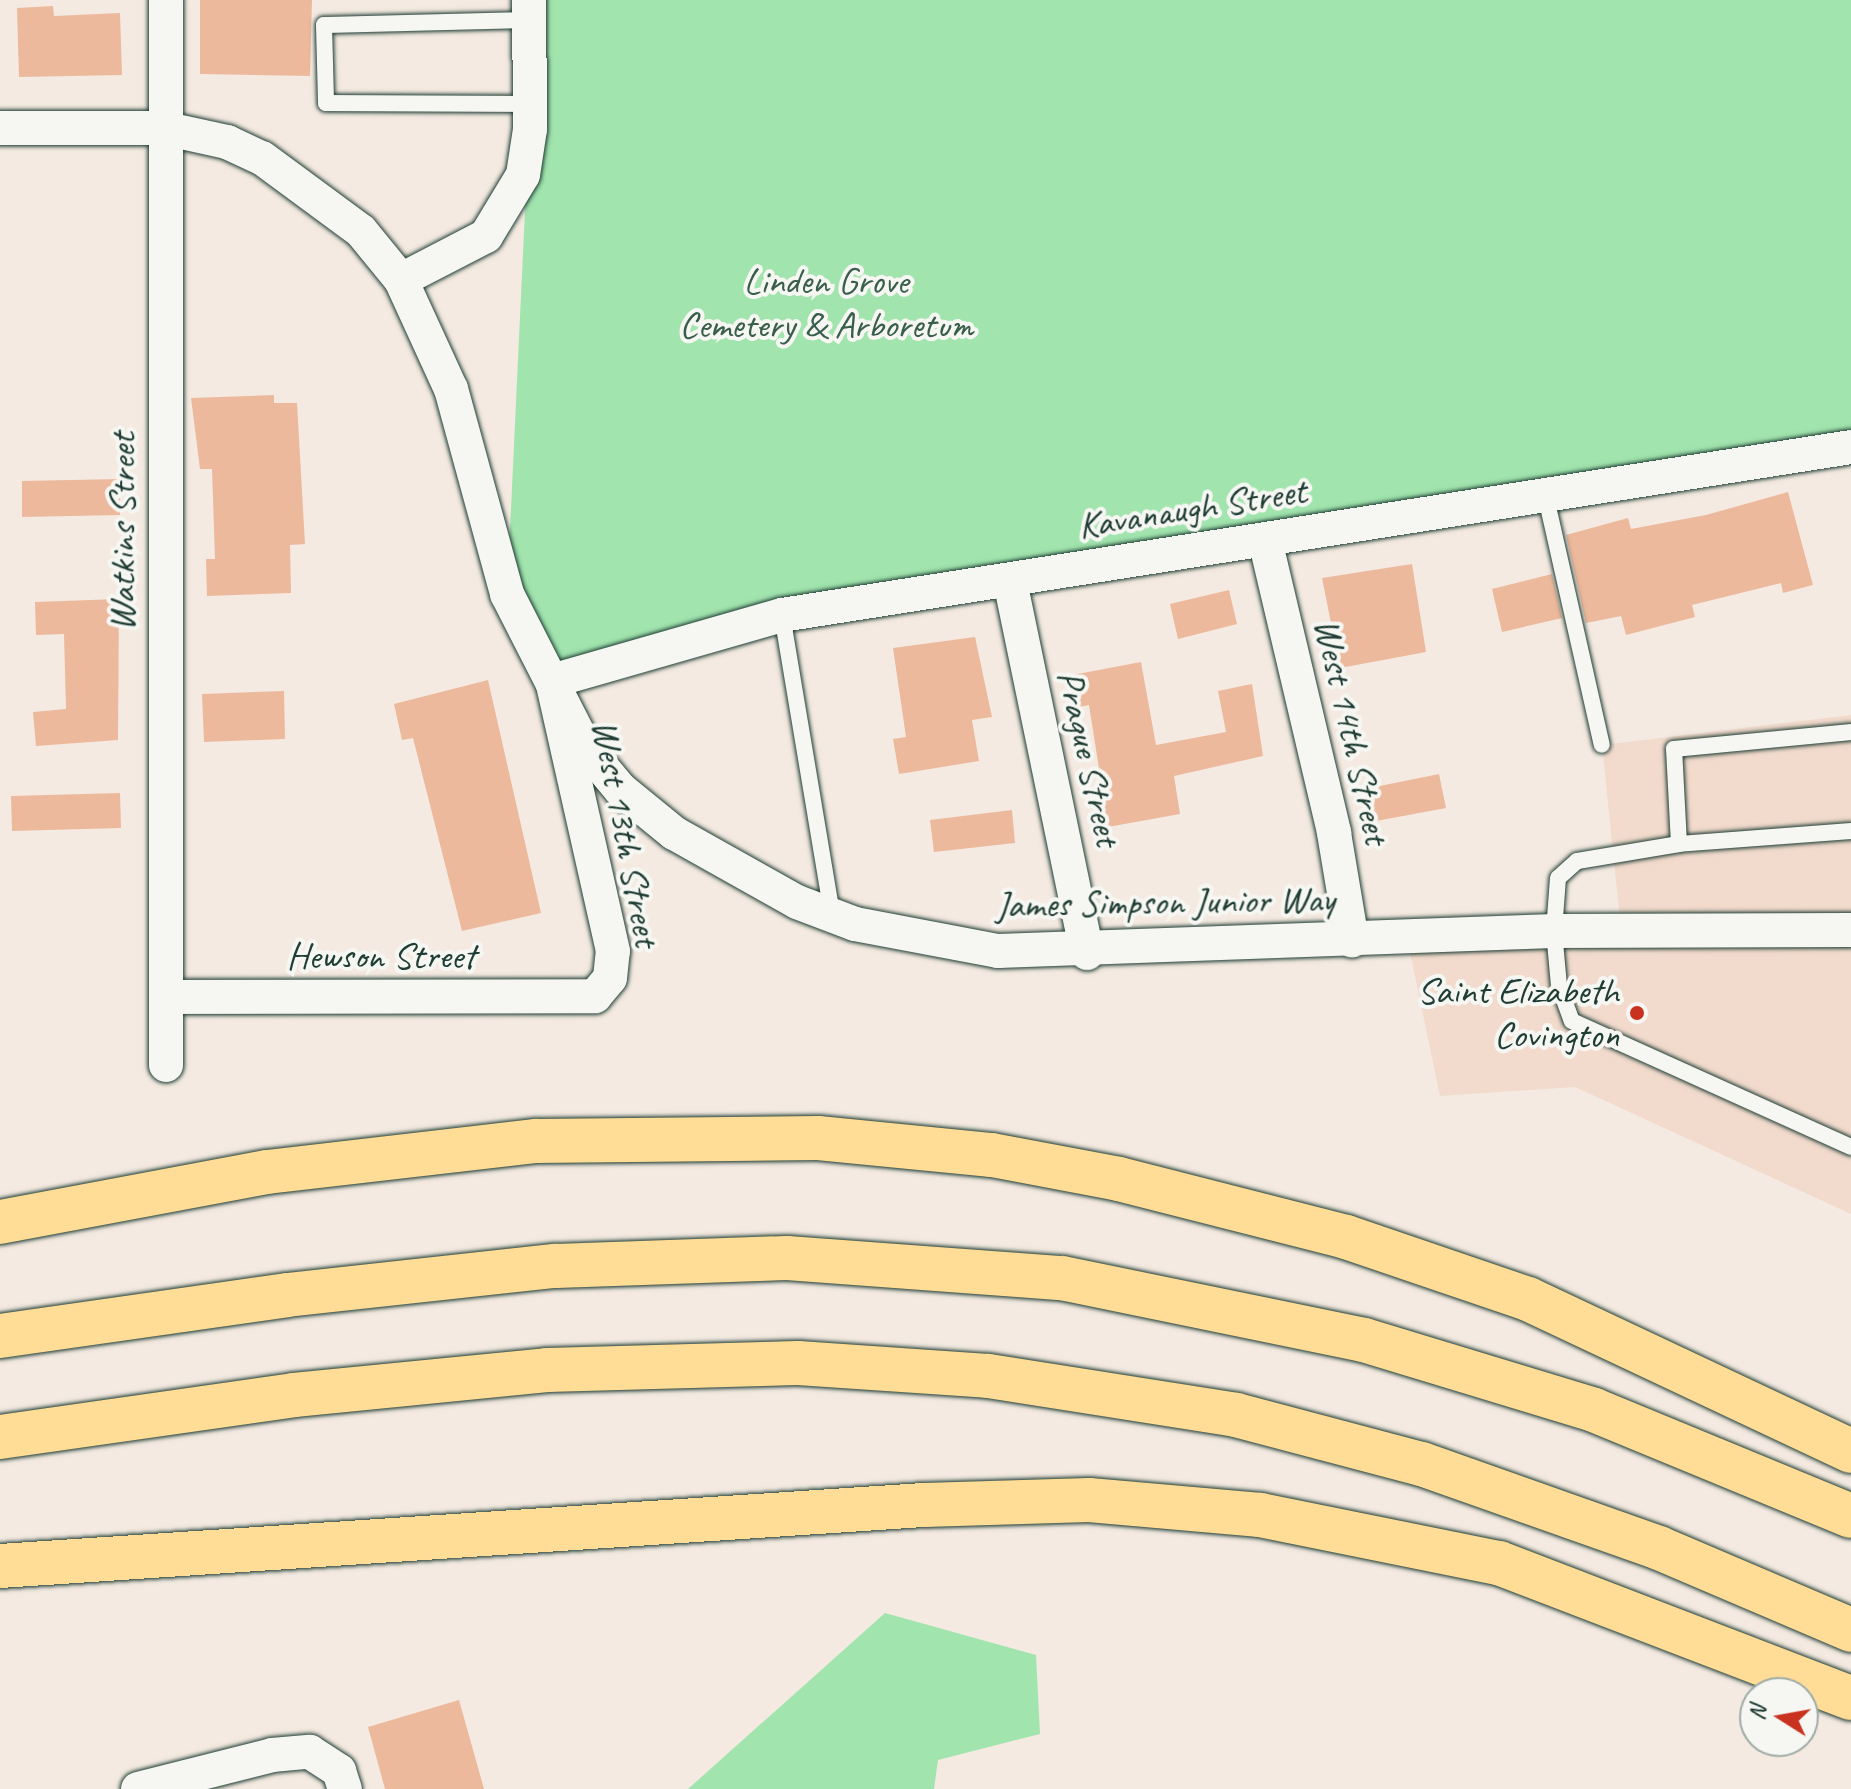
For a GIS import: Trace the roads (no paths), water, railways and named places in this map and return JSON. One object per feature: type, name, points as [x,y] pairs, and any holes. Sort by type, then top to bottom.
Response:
[{"type":"highway","points":[[0,1222],[267,1172],[536,1141],[818,1138],[992,1155],[1119,1179],[1346,1237],[1528,1299],[1851,1451]]},
{"type":"highway","points":[[0,1336],[556,1266],[787,1258],[1062,1278],[1151,1292],[1395,1350],[1594,1410],[1851,1516]]},
{"type":"highway","points":[[0,1322],[102,1321]]},
{"type":"highway","points":[[0,1437],[294,1395],[547,1370],[798,1363],[988,1376],[1236,1415],[1422,1464],[1659,1548],[1851,1630]]},
{"type":"highway","points":[[0,1566],[924,1505],[1089,1500],[1260,1515],[1499,1563],[1851,1698]]},
{"type":"street","name":"Watkins Street","points":[[166,0],[163,128],[166,1065]]},
{"type":"street","points":[[401,280],[486,236],[506,209],[523,175],[530,104],[529,10]]},
{"type":"street","name":"James Simpson Junior Way","points":[[0,128],[163,128],[227,142],[262,158],[361,231],[401,280],[451,389],[507,594],[585,747],[620,789],[674,833],[742,874],[832,915],[998,951],[1087,953],[1554,931],[1851,930]]},
{"type":"street","name":"Kavanaugh Street","points":[[552,681],[782,615],[1265,540],[1544,492],[1851,447]]},
{"type":"street","name":"West 14th Street","points":[[1265,540],[1334,833],[1352,941]]},
{"type":"street","name":"Prague Street","points":[[1010,581],[1087,953]]},
{"type":"street","name":"West 13th Street","points":[[552,681],[613,951],[610,978],[595,996]]},
{"type":"street","name":"Hewson Street","points":[[166,997],[595,996]]},
{"type":"street","points":[[138,1789],[272,1755],[310,1752],[339,1771],[345,1789]]},
{"type":"lane","points":[[529,10],[324,25],[326,103],[530,104]]},
{"type":"lane","points":[[1544,492],[1602,745]]},
{"type":"lane","points":[[782,615],[832,915]]},
{"type":"lane","points":[[1679,844],[1674,749],[1851,732]]},
{"type":"lane","points":[[1851,831],[1679,844],[1577,861],[1558,878],[1554,931],[1559,986],[1572,1021],[1851,1147]]},
{"type":"place","name":"Saint Elizabeth Covington","points":[[1637,1013]]},
{"type":"park label","name":"Linden Grove Cemetery & Arboretum","points":[[826,303]]}]
